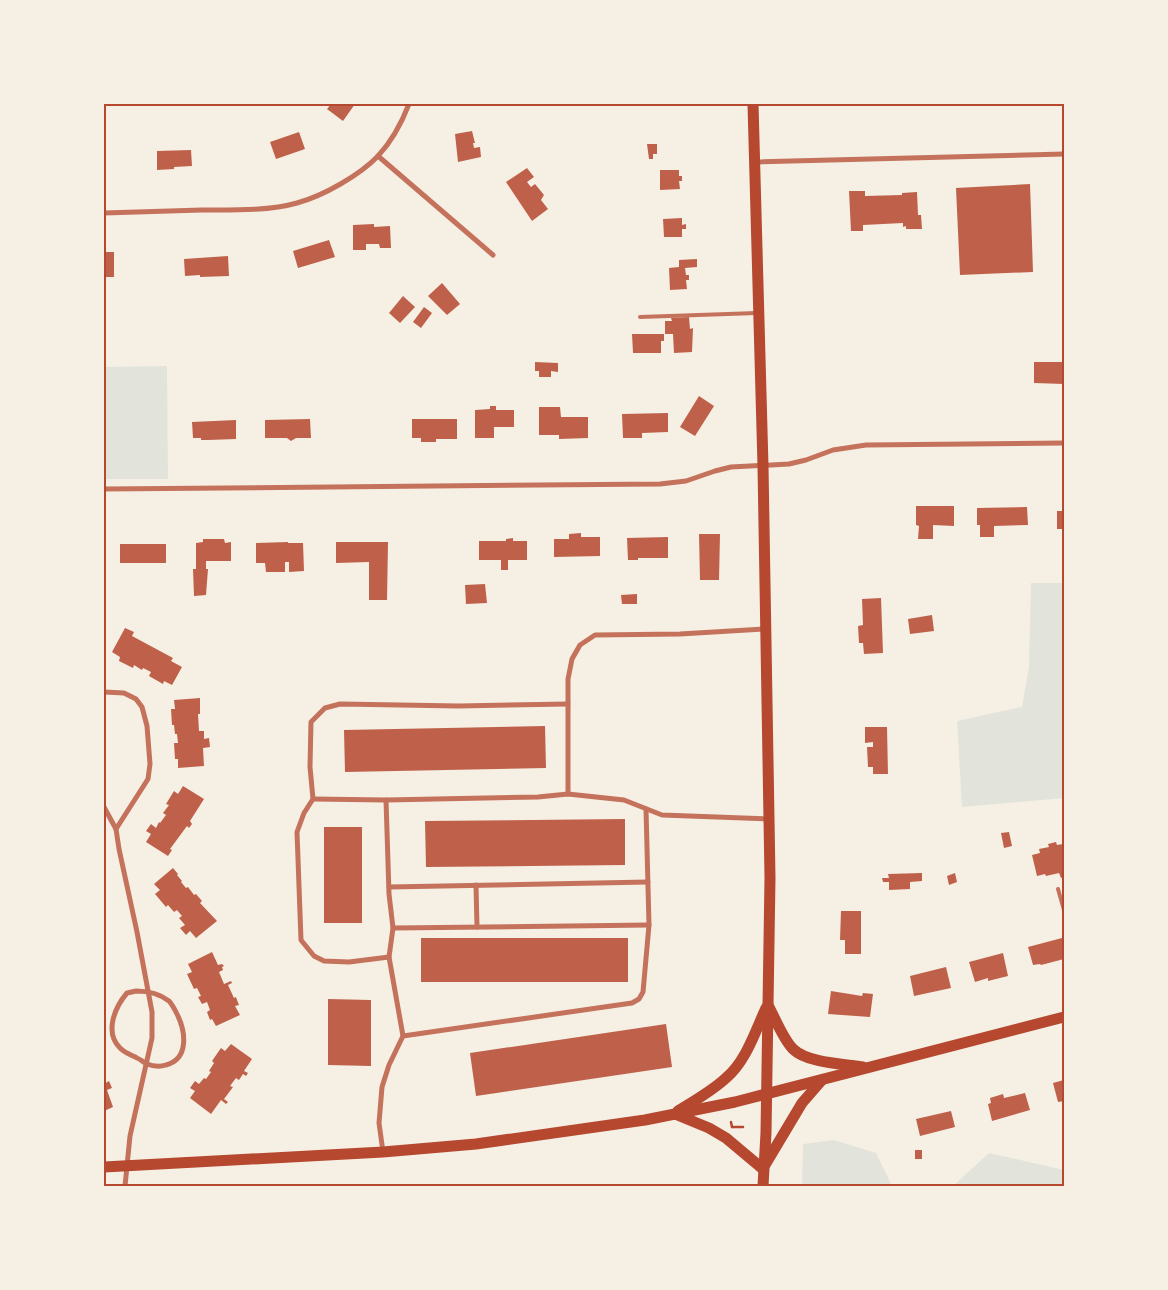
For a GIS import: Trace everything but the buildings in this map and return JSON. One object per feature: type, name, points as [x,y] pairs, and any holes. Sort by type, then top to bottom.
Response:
[{"type":"main road","points":[[754,104],[763,466],[770,878],[765,1094],[766,1133],[763,1186]]},
{"type":"main road","points":[[768,1003],[791,1047],[798,1053],[810,1059],[867,1068]]},
{"type":"main road","points":[[675,1114],[726,1078],[734,1070],[750,1044],[768,1003]]},
{"type":"main road","points":[[104,1167],[383,1152],[476,1144],[625,1123],[715,1106],[765,1094],[1064,1017]]},
{"type":"main road","points":[[763,1169],[802,1103],[822,1080]]},
{"type":"main road","points":[[675,1114],[709,1128],[726,1138],[763,1169]]},
{"type":"street","points":[[104,213],[216,210],[278,206],[296,203],[319,195],[341,184],[378,156],[395,134],[409,104]]},
{"type":"street","points":[[755,162],[1064,154]]},
{"type":"street","points":[[378,156],[493,255]]},
{"type":"street","points":[[104,489],[660,484],[686,481],[731,467],[789,464],[833,450],[866,445],[1064,443]]},
{"type":"street","points":[[568,794],[568,679],[572,659],[580,645],[596,635],[680,634],[766,629]]},
{"type":"street","points":[[104,692],[124,692],[136,699],[142,706],[147,726],[150,764],[148,779],[116,829]]},
{"type":"street","points":[[389,957],[349,962],[324,961],[314,956],[301,940],[297,832],[304,812],[313,798],[310,767],[311,722],[325,708],[340,704],[459,706],[568,704]]},
{"type":"street","points":[[313,798],[386,800],[568,794],[624,800],[662,815],[678,817],[769,819]]},
{"type":"street","points":[[383,1152],[379,1123],[382,1087],[389,1066],[403,1036],[389,957],[392,928],[386,800]]},
{"type":"street","points":[[104,807],[116,829],[152,1012],[152,1030],[147,1064],[130,1136],[125,1186]]},
{"type":"street","points":[[403,1036],[632,1003],[639,999],[643,992],[649,925],[646,809]]},
{"type":"street","points":[[390,887],[648,882]]},
{"type":"street","points":[[476,885],[477,927]]},
{"type":"street","points":[[392,928],[649,925]]},
{"type":"street","points":[[148,991],[169,1001],[181,1022],[183,1046],[181,1057],[174,1063],[161,1067],[147,1064],[120,1048],[115,1041],[111,1028],[119,1003],[127,992],[148,991]]},
{"type":"lane","points":[[640,317],[759,313]]},
{"type":"lane","points":[[1058,890],[1064,910]]},
{"type":"path","points":[[731,1122],[732,1127]]},
{"type":"shaded area","points":[[167,366],[168,479],[104,479],[104,367]]},
{"type":"shaded area","points":[[1031,583],[1064,583],[1064,798],[962,807],[957,721],[1022,707],[1029,667]]},
{"type":"shaded area","points":[[834,1140],[876,1153],[892,1186],[802,1186],[803,1144]]},
{"type":"shaded area","points":[[989,1153],[1064,1170],[1064,1186],[953,1186]]}]
